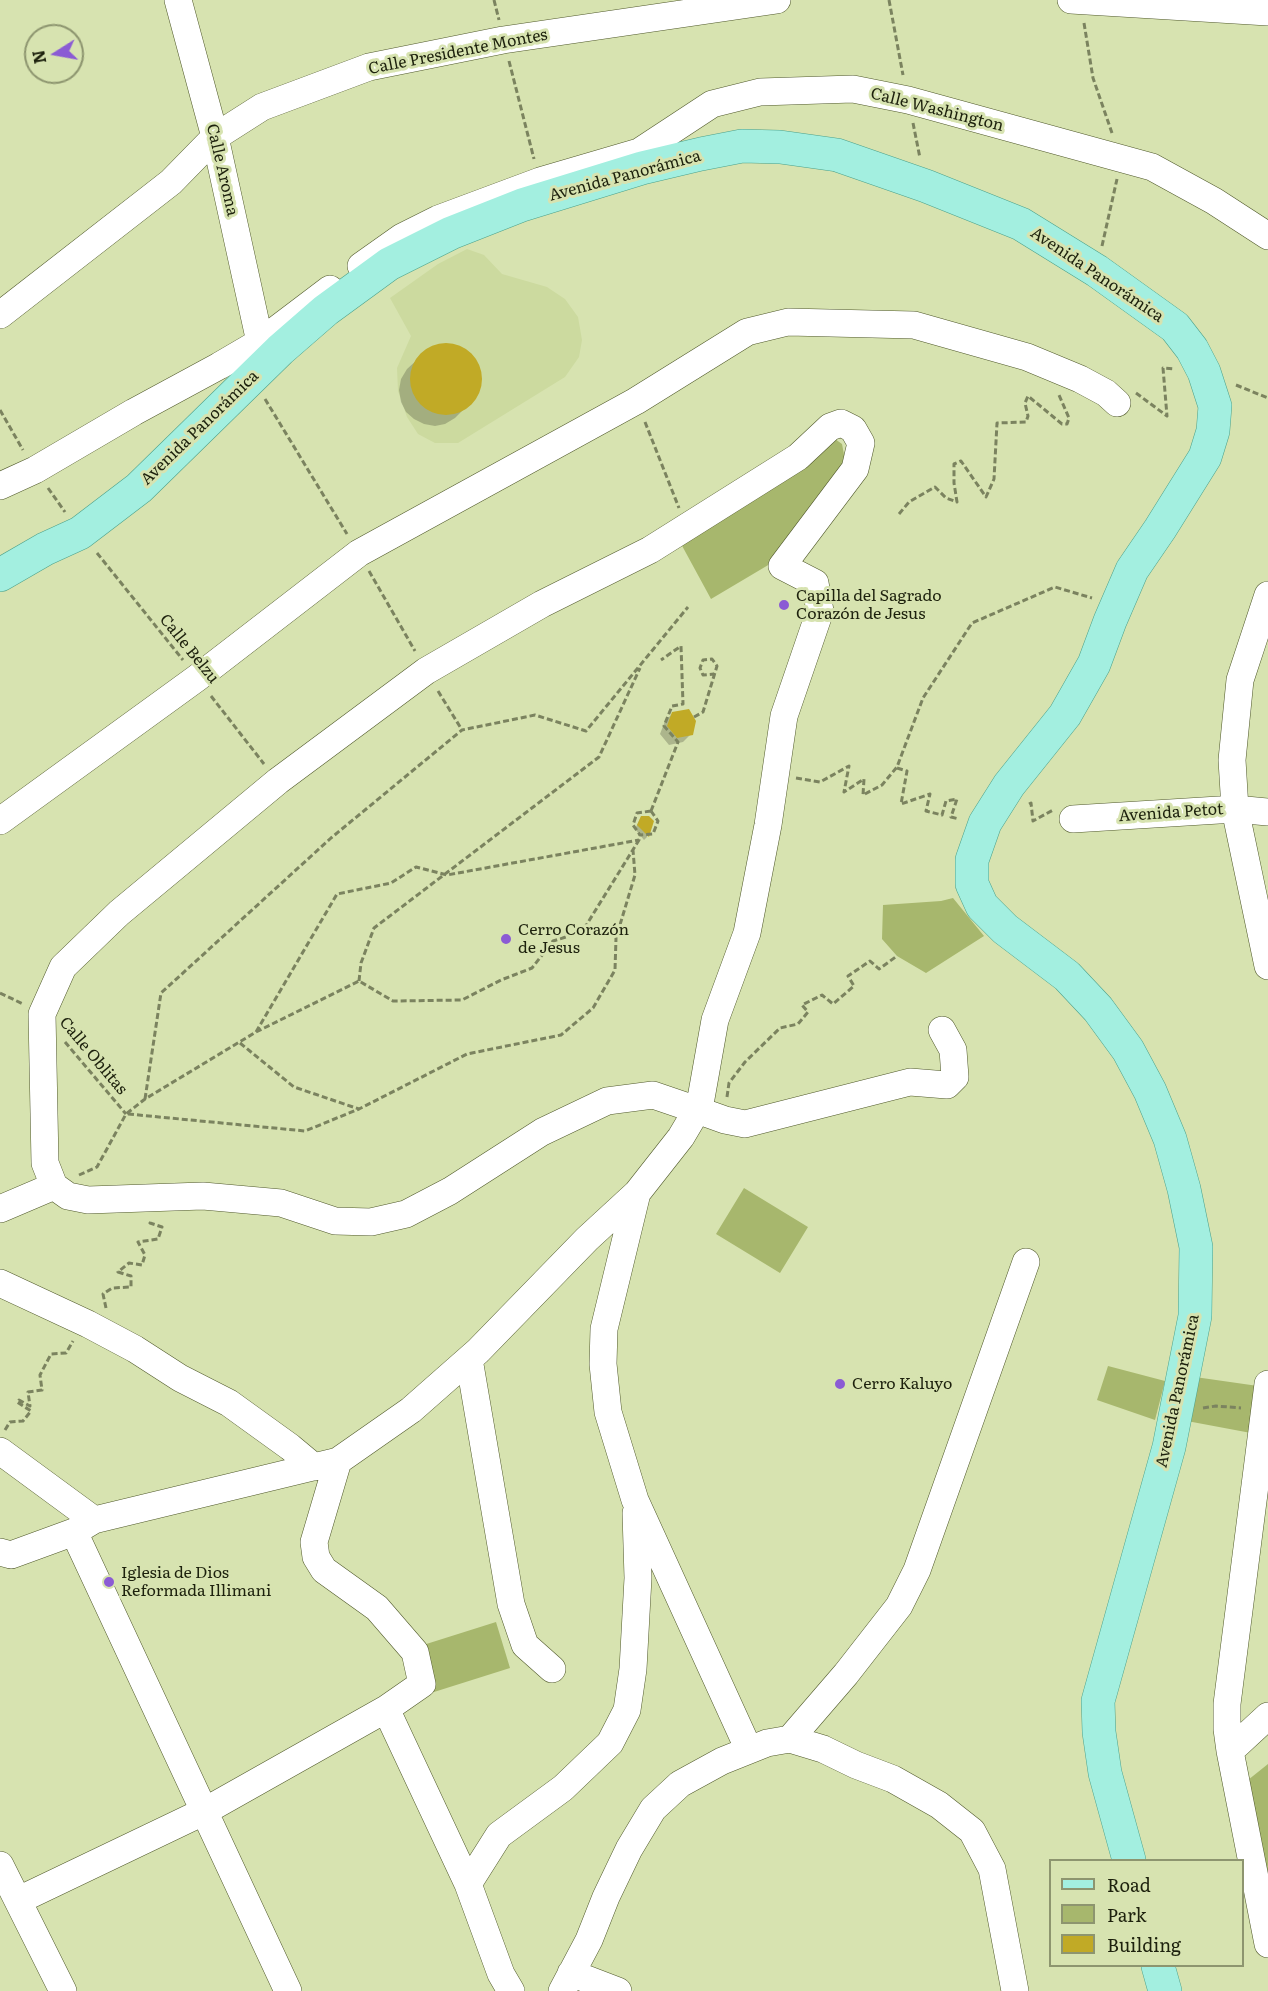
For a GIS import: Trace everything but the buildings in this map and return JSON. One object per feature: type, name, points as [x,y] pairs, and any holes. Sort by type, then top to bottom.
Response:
[{"type":"main road","name":"Avenida Panorámica","points":[[0,575],[80,532],[139,488],[251,377],[385,257],[641,160],[742,146],[780,147],[837,155],[926,186],[1021,224],[1097,271],[1175,327],[1192,349],[1204,372],[1215,406],[1213,431],[1205,457],[1132,570],[1094,664],[1065,715],[1010,785],[986,823],[972,860],[972,884],[982,906],[1005,929],[1067,976],[1098,1009],[1128,1050],[1150,1092],[1170,1139],[1184,1189],[1196,1247],[1196,1316],[1169,1447],[1098,1701],[1099,1732],[1105,1773],[1130,1859]]},
{"type":"main road","points":[[1159,1967],[1165,1991]]},
{"type":"street","name":"Calle Aroma","points":[[178,0],[215,137],[260,342]]},
{"type":"street","name":"Calle Presidente Montes","points":[[0,315],[171,182],[215,137],[262,108],[369,67],[504,40],[777,0]]},
{"type":"street","points":[[1071,0],[1268,12]]},
{"type":"street","name":"Calle Washington","points":[[0,486],[35,470],[260,342],[385,257],[402,237],[438,219],[540,181],[600,164],[641,160],[712,104],[760,92],[853,89],[908,100],[1152,167],[1214,201],[1268,236]]},
{"type":"street","points":[[0,821],[197,678],[358,553],[636,401],[747,332],[788,322],[914,325],[1027,357],[1107,393],[1115,401]]},
{"type":"street","points":[[4,1558],[84,1526],[326,1464],[411,1410],[469,1359],[587,1239],[637,1193],[681,1137],[697,1110],[700,1104],[715,1020],[747,933],[768,825],[784,716],[820,612],[815,583],[782,566],[855,469],[861,443],[853,429],[841,423],[830,427],[798,457],[650,550],[542,604],[426,671],[278,781],[119,913],[63,967],[42,1014],[45,1163],[54,1186],[68,1196],[88,1200],[203,1196],[281,1203],[335,1221],[371,1222],[406,1214],[450,1191],[542,1132],[607,1101],[653,1095],[697,1110],[724,1120],[745,1124],[910,1082],[947,1085],[955,1077],[953,1050],[942,1030]]},
{"type":"street","points":[[1268,595],[1240,680],[1232,760],[1235,808],[1268,966]]},
{"type":"street","name":"Avenida Petot","points":[[1066,813],[1235,808],[1268,812]]},
{"type":"street","points":[[0,1209],[54,1186]]},
{"type":"street","points":[[637,1193],[603,1329],[603,1364],[608,1412],[636,1500],[749,1750]]},
{"type":"street","points":[[790,1739],[846,1674],[899,1606],[917,1570],[1026,1262]]},
{"type":"street","points":[[0,1283],[88,1324],[135,1349],[180,1378],[229,1403],[290,1447],[326,1464]]},
{"type":"street","points":[[469,1359],[511,1604],[525,1645],[552,1670]]},
{"type":"street","points":[[1268,1384],[1227,1704],[1230,1751],[1268,1944]]},
{"type":"street","points":[[2,1441],[84,1526],[205,1811],[288,1991]]},
{"type":"street","points":[[19,1900],[205,1811],[386,1709],[422,1684],[415,1652],[377,1608],[324,1570],[316,1557],[314,1542],[326,1464]]},
{"type":"street","points":[[468,1884],[500,1835],[563,1788],[610,1743],[627,1710],[633,1669],[638,1578],[636,1500]]},
{"type":"street","points":[[386,1709],[468,1884],[501,1974],[511,1991]]},
{"type":"street","points":[[1230,1751],[1268,1716]]},
{"type":"street","points":[[618,1991],[567,1982],[589,1940],[629,1849],[653,1809],[680,1784],[722,1761],[767,1743],[790,1739],[823,1749],[893,1779],[939,1805],[972,1831],[992,1869],[1015,1991]]},
{"type":"street","points":[[0,1865],[63,1991]]},
{"type":"path","points":[[494,0],[540,181]]},
{"type":"path","points":[[1115,401],[1118,391],[1138,393],[1167,416],[1163,368],[1204,372]]},
{"type":"path","points":[[899,514],[909,502],[935,487],[946,498],[957,502],[954,464],[961,461],[987,498],[994,478],[997,423],[1026,422],[1028,416],[1025,403],[1028,396],[1062,424],[1067,424],[1069,418],[1055,386],[1053,374],[1061,371]]},
{"type":"path","points":[[251,377],[462,730]]},
{"type":"path","points":[[636,401],[687,527]]},
{"type":"path","name":"Calle Belzu","points":[[80,532],[278,781]]},
{"type":"path","points":[[775,775],[820,782],[849,766],[844,792],[864,779],[863,795],[882,784],[897,767],[923,698],[972,623],[1055,587],[1116,605]]},
{"type":"path","points":[[145,1099],[161,993],[331,838],[462,730],[535,715],[586,731],[688,607]]},
{"type":"path","points":[[651,811],[678,742],[664,726],[672,706],[683,704],[681,646],[661,660]]},
{"type":"path","points":[[694,717],[703,712],[717,666],[712,659],[703,660],[700,668],[703,675],[714,674]]},
{"type":"path","points":[[359,981],[361,963],[374,928],[447,875],[599,757],[642,663]]},
{"type":"path","points":[[897,767],[907,771],[901,804],[930,794],[926,811],[942,815],[946,801],[957,799],[951,817],[966,821],[975,812],[986,823]]},
{"type":"path","points":[[1025,807],[1031,802],[1033,821],[1066,813]]},
{"type":"path","points":[[359,981],[393,1001],[462,1000],[501,980],[532,968],[554,941],[582,932],[639,840],[640,835],[633,825],[637,813],[651,811]]},
{"type":"path","points":[[640,835],[653,834],[658,821],[651,811]]},
{"type":"path","points":[[256,1032],[337,894],[391,883],[416,867],[447,875],[639,840]]},
{"type":"path","points":[[126,1114],[305,1131],[360,1109],[468,1054],[561,1035],[593,1008],[615,970],[616,938],[635,875],[633,850]]},
{"type":"path","points":[[724,1120],[729,1083],[745,1062],[780,1028],[798,1024],[808,1012],[802,1005],[822,995],[833,1004],[854,986],[848,976],[870,961],[879,969],[897,956]]},
{"type":"path","points":[[54,1186],[98,1167],[126,1114],[145,1099],[256,1032],[359,981]]},
{"type":"path","name":"Calle Oblitas","points":[[42,1014],[126,1114]]},
{"type":"path","points":[[240,1043],[294,1087],[360,1109]]},
{"type":"path","points":[[2,1441],[10,1422],[23,1421],[31,1411],[17,1402],[19,1400],[30,1406],[28,1392],[42,1390],[40,1374],[51,1354],[66,1353],[78,1332],[88,1324],[89,1320],[104,1323],[107,1313],[103,1294],[112,1288],[131,1287],[131,1276],[118,1272],[129,1263],[142,1265],[145,1255],[138,1242],[158,1239],[162,1227],[150,1223],[172,1200],[182,1197]]},
{"type":"path","points":[[1199,1408],[1236,1407]]},
{"type":"shaded area","points":[[467,249],[484,255],[502,274],[547,287],[565,299],[578,317],[582,340],[579,357],[565,377],[458,443],[435,443],[418,434],[407,417],[398,391],[397,368],[411,336],[390,298],[438,264]]},
{"type":"green space","points":[[835,439],[842,444],[846,465],[775,561],[711,599],[680,542]]},
{"type":"green space","points":[[953,898],[984,936],[926,973],[897,956],[882,939],[883,905]]},
{"type":"green space","points":[[744,1188],[808,1227],[780,1273],[716,1234]]},
{"type":"green space","points":[[1108,1366],[1165,1381],[1155,1420],[1097,1400]]},
{"type":"green space","points":[[1195,1377],[1258,1386],[1251,1433],[1187,1421]]},
{"type":"green space","points":[[496,1622],[510,1668],[434,1692],[420,1646]]},
{"type":"green space","points":[[1268,1764],[1268,1927],[1248,1780]]},
{"type":"place","name":"Capilla del Sagrado Corazón de Jesus","points":[[784,605]]},
{"type":"place","name":"Cerro Corazón de Jesus","points":[[506,939]]},
{"type":"place","name":"Cerro Kaluyo","points":[[840,1384]]},
{"type":"place","name":"Iglesia de Dios Reformada Illimani","points":[[109,1582]]}]
